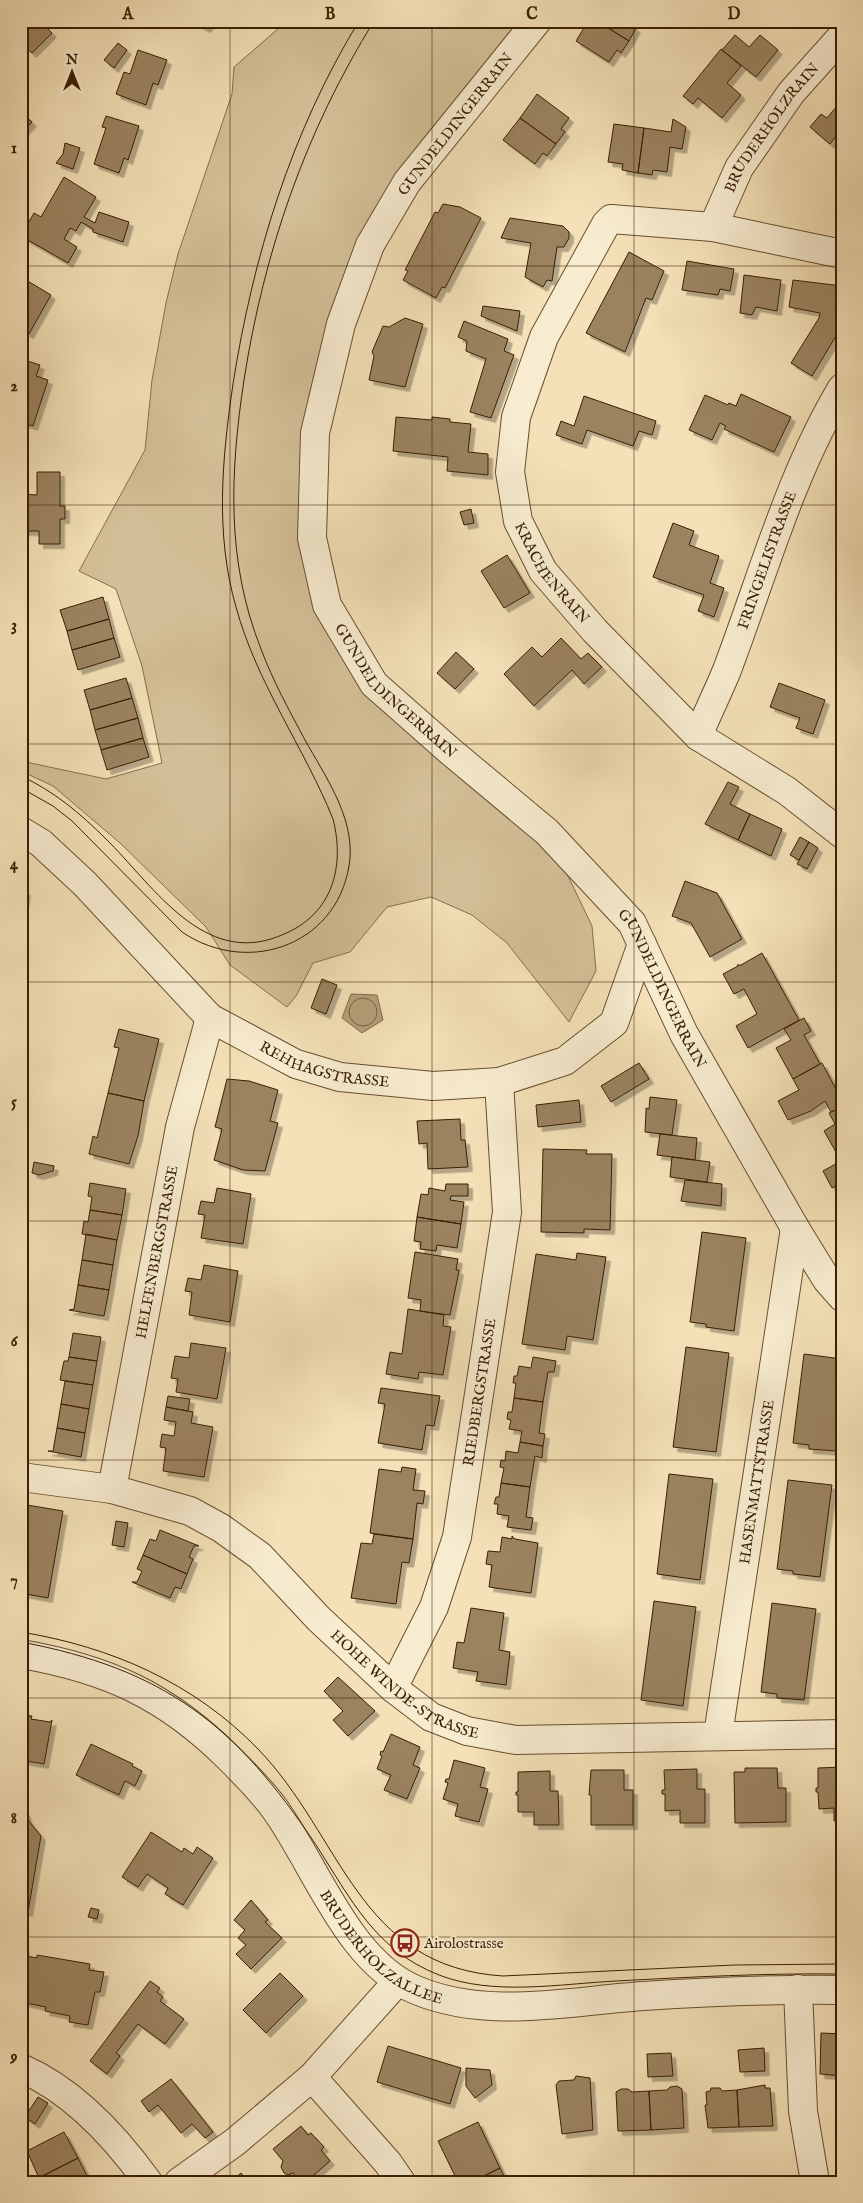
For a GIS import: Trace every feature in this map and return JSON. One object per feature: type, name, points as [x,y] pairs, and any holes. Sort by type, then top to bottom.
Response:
[{"type":"street","name":"GUNDELDINGERRAIN","points":[[537,21],[406,182],[370,245],[341,324],[315,433],[312,538],[327,605],[374,684],[450,751],[547,832],[632,923],[684,1034],[827,1280],[842,1297]]},
{"type":"street","name":"BRUDERHOLZRAIN","points":[[712,227],[744,161],[790,93],[842,36]]},
{"type":"street","name":"KRACHENRAIN","points":[[712,227],[617,218],[610,219],[606,224],[544,337],[516,417],[510,472],[518,521],[543,572],[595,631],[698,736],[787,791],[842,834]]},
{"type":"street","points":[[712,227],[842,254]]},
{"type":"street","name":"FRINGELISTRASSE","points":[[698,736],[726,671],[782,514],[821,423],[842,388]]},
{"type":"street","name":"REHHAGSTRASSE","points":[[21,831],[41,843],[85,884],[210,1018],[296,1064],[340,1077],[433,1086],[500,1082],[565,1062],[614,1023],[642,944]]},
{"type":"street","name":"HELFENBERGSTRASSE","points":[[112,1489],[180,1127],[210,1018]]},
{"type":"street","name":"RIEDBERGSTRASSE","points":[[392,1688],[434,1607],[457,1537],[507,1212],[500,1082]]},
{"type":"street","name":"HASENMATTSTRASSE","points":[[718,1735],[796,1228]]},
{"type":"street","name":"HOHE WINDE-STRASSE","points":[[21,1477],[112,1489],[190,1511],[221,1528],[260,1556],[319,1619],[392,1688],[431,1717],[467,1731],[516,1740],[842,1734]]},
{"type":"street","name":"BRUDERHOLZALLEE","points":[[21,1654],[67,1662],[117,1680],[166,1705],[196,1727],[250,1780],[276,1810],[342,1919],[378,1966],[397,1982],[447,2000],[498,2006],[697,1992],[798,1989],[842,1990]]},
{"type":"street","points":[[179,2182],[235,2142],[312,2077],[397,1982]]},
{"type":"street","points":[[798,1989],[803,2111],[814,2182]]},
{"type":"street","points":[[21,2068],[35,2074],[86,2110],[129,2156],[148,2182]]},
{"type":"street","points":[[312,2077],[388,2163],[401,2182]]},
{"type":"shaded area","points":[[287,21],[537,21],[407,181],[341,324],[312,538],[374,684],[547,832],[592,926],[596,971],[569,1022],[507,943],[472,915],[431,897],[387,907],[350,952],[313,963],[296,996],[287,1007],[230,965],[206,927],[120,843],[53,786],[21,771],[21,761],[106,779],[162,763],[142,666],[116,589],[79,571],[145,450],[152,380],[166,303],[178,254],[232,94],[234,67]]},
{"type":"water","points":[[351,994],[377,995],[383,1020],[362,1033],[342,1018]]},
{"type":"building","points":[[23,21],[40,21],[52,33],[32,53],[21,43],[21,24]]},
{"type":"building","points":[[191,21],[212,21],[206,28]]},
{"type":"building","points":[[588,21],[597,21],[629,41],[621,53],[617,50],[609,62],[576,41]]},
{"type":"building","points":[[597,21],[635,21],[632,26],[636,28],[629,41]]},
{"type":"building","points":[[735,35],[749,47],[760,35],[778,50],[756,77],[722,50]]},
{"type":"building","points":[[118,43],[127,50],[114,68],[104,60]]},
{"type":"building","points":[[721,49],[741,66],[727,83],[741,95],[722,118],[698,98],[693,104],[683,96]]},
{"type":"building","points":[[138,50],[167,60],[158,85],[153,83],[146,105],[116,94],[124,72],[130,74]]},
{"type":"building","points":[[537,94],[569,118],[561,129],[565,132],[556,144],[520,118]]},
{"type":"building","points":[[842,100],[842,133],[840,131],[830,144],[810,127],[821,114],[827,118]]},
{"type":"building","points":[[21,112],[32,122],[21,134]]},
{"type":"building","points":[[106,116],[139,126],[128,160],[124,158],[119,173],[94,164],[106,128],[102,127]]},
{"type":"building","points":[[520,118],[556,144],[547,156],[543,153],[535,164],[503,140]]},
{"type":"building","points":[[673,119],[686,127],[682,149],[670,147],[667,172],[653,170],[652,175],[638,173],[644,128],[671,132]]},
{"type":"building","points":[[614,124],[644,128],[638,173],[622,170],[623,164],[608,162]]},
{"type":"building","points":[[65,143],[80,148],[73,169],[56,163],[63,154]]},
{"type":"building","points":[[64,177],[96,197],[84,217],[95,223],[99,212],[129,222],[123,242],[93,232],[93,229],[81,222],[76,231],[70,228],[64,239],[77,247],[68,263],[21,236],[34,213],[41,217]]},
{"type":"building","points":[[443,204],[460,207],[481,218],[445,288],[442,287],[436,298],[403,280],[408,271],[405,270],[435,212],[438,213]]},
{"type":"building","points":[[510,218],[563,226],[569,232],[569,238],[564,247],[557,247],[552,281],[547,280],[543,287],[525,277],[531,243],[501,238]]},
{"type":"building","points":[[629,252],[664,271],[652,300],[646,298],[625,352],[586,333]]},
{"type":"building","points":[[687,261],[734,269],[730,291],[720,289],[718,295],[682,290]]},
{"type":"building","points":[[744,275],[781,280],[777,311],[756,307],[752,315],[740,313]]},
{"type":"building","points":[[21,277],[51,295],[29,334],[21,330]]},
{"type":"building","points":[[793,280],[842,286],[839,331],[812,376],[791,363],[819,318],[820,313],[789,307]]},
{"type":"building","points":[[483,306],[520,311],[517,331],[481,316]]},
{"type":"building","points":[[405,318],[423,324],[405,387],[369,380],[374,356],[372,352],[383,326],[389,327]]},
{"type":"building","points":[[464,321],[508,339],[504,351],[514,355],[491,418],[470,412],[486,359],[466,351],[467,341],[458,337]]},
{"type":"building","points":[[21,359],[40,365],[36,376],[48,380],[33,426],[21,422]]},
{"type":"building","points":[[741,394],[791,417],[774,452],[724,429],[726,426],[720,423],[712,440],[689,430],[705,395],[728,405],[729,403],[736,406]]},
{"type":"building","points":[[584,396],[656,421],[652,435],[639,431],[633,446],[587,430],[582,444],[556,435],[561,421],[574,426]]},
{"type":"building","points":[[396,417],[432,420],[432,417],[450,419],[450,422],[471,424],[468,452],[488,454],[488,475],[447,471],[448,457],[393,451]]},
{"type":"building","points":[[37,472],[60,472],[60,506],[65,506],[65,519],[60,519],[60,544],[39,544],[39,531],[21,531],[21,494],[37,495]]},
{"type":"building","points":[[471,509],[474,523],[464,525],[460,512]]},
{"type":"building","points":[[673,523],[694,531],[689,545],[719,556],[710,583],[724,588],[714,617],[698,611],[704,595],[653,577]]},
{"type":"building","points":[[507,555],[530,593],[504,608],[481,571]]},
{"type":"building","points":[[103,597],[109,619],[67,631],[60,610]]},
{"type":"building","points":[[109,619],[114,638],[72,650],[67,631]]},
{"type":"building","points":[[114,638],[120,657],[78,670],[72,650]]},
{"type":"building","points":[[561,638],[581,659],[588,653],[602,667],[584,684],[572,670],[534,706],[504,674],[532,647],[542,657]]},
{"type":"building","points":[[456,652],[474,669],[455,689],[437,673]]},
{"type":"building","points":[[126,678],[132,698],[90,710],[84,690]]},
{"type":"building","points":[[779,683],[825,700],[813,734],[796,728],[800,718],[770,707]]},
{"type":"building","points":[[132,698],[138,718],[95,730],[90,710]]},
{"type":"building","points":[[138,718],[143,738],[101,750],[95,730]]},
{"type":"building","points":[[143,738],[149,757],[107,770],[101,750]]},
{"type":"building","points":[[728,782],[739,787],[730,804],[750,814],[738,840],[705,824]]},
{"type":"building","points":[[750,814],[782,829],[771,856],[738,840]]},
{"type":"building","points":[[800,837],[809,842],[799,860],[790,855]]},
{"type":"building","points":[[809,842],[818,848],[807,869],[797,864]]},
{"type":"building","points":[[685,881],[717,893],[742,939],[710,957],[691,923],[672,916]]},
{"type":"building","points":[[21,890],[26,891],[22,916],[21,916]]},
{"type":"building","points":[[762,953],[799,1020],[748,1048],[736,1026],[757,1014],[744,989],[734,994],[723,974]]},
{"type":"building","points":[[322,979],[337,985],[326,1014],[311,1008]]},
{"type":"building","points":[[804,1018],[811,1031],[804,1035],[820,1064],[793,1079],[776,1048],[791,1040],[784,1029]]},
{"type":"building","points":[[119,1029],[159,1039],[144,1101],[108,1093],[119,1048],[114,1047]]},
{"type":"building","points":[[639,1063],[649,1079],[611,1102],[601,1086]]},
{"type":"building","points":[[822,1063],[838,1093],[842,1091],[842,1107],[831,1112],[825,1101],[811,1111],[788,1120],[778,1101],[799,1090],[793,1079]]},
{"type":"building","points":[[227,1079],[249,1081],[278,1090],[270,1121],[278,1123],[265,1171],[243,1170],[214,1160],[222,1129],[215,1127]]},
{"type":"building","points":[[108,1093],[144,1101],[138,1136],[129,1164],[89,1154],[93,1136],[97,1138]]},
{"type":"building","points":[[650,1097],[677,1100],[672,1135],[645,1132],[646,1108],[649,1109]]},
{"type":"building","points":[[579,1100],[581,1122],[538,1127],[536,1105]]},
{"type":"building","points":[[842,1107],[841,1161],[824,1131],[835,1124],[829,1113]]},
{"type":"building","points":[[460,1119],[461,1140],[465,1140],[468,1167],[428,1169],[427,1143],[419,1144],[417,1121]]},
{"type":"building","points":[[660,1134],[697,1138],[695,1160],[657,1155]]},
{"type":"building","points":[[543,1149],[587,1150],[586,1154],[612,1154],[610,1230],[584,1229],[584,1233],[541,1232]]},
{"type":"building","points":[[672,1157],[710,1162],[707,1182],[670,1177]]},
{"type":"building","points":[[841,1161],[842,1183],[832,1188],[823,1171]]},
{"type":"building","points":[[34,1162],[54,1166],[53,1171],[39,1175],[32,1173]]},
{"type":"building","points":[[685,1180],[722,1184],[721,1206],[681,1201]]},
{"type":"building","points":[[90,1183],[126,1189],[122,1215],[90,1210],[92,1197],[88,1196]]},
{"type":"building","points":[[446,1184],[468,1184],[468,1196],[451,1196],[450,1200],[464,1202],[461,1224],[417,1217],[421,1194],[428,1195],[429,1188],[445,1191]]},
{"type":"building","points":[[217,1188],[251,1194],[243,1244],[201,1238],[205,1215],[198,1214],[201,1201],[214,1203]]},
{"type":"building","points":[[90,1210],[122,1215],[117,1240],[82,1234],[84,1221],[88,1222]]},
{"type":"building","points":[[417,1217],[461,1224],[457,1248],[437,1245],[436,1251],[420,1249],[421,1242],[414,1241]]},
{"type":"building","points":[[702,1232],[746,1238],[734,1331],[706,1327],[706,1324],[690,1322]]},
{"type":"building","points":[[86,1234],[117,1240],[113,1265],[82,1260]]},
{"type":"building","points":[[415,1252],[458,1259],[456,1270],[459,1270],[450,1315],[420,1311],[421,1300],[408,1298]]},
{"type":"building","points":[[577,1253],[606,1257],[593,1340],[567,1336],[565,1350],[522,1344],[536,1254],[576,1260]]},
{"type":"building","points":[[82,1260],[113,1265],[109,1290],[78,1285]]},
{"type":"building","points":[[204,1265],[238,1271],[230,1322],[189,1315],[192,1292],[185,1291],[188,1278],[201,1280]]},
{"type":"building","points":[[78,1285],[109,1290],[104,1316],[69,1310],[74,1309]]},
{"type":"building","points":[[408,1309],[444,1315],[443,1326],[451,1327],[443,1375],[419,1372],[418,1379],[386,1374],[390,1352],[402,1354]]},
{"type":"building","points":[[73,1333],[101,1337],[97,1361],[69,1357]]},
{"type":"building","points":[[191,1343],[226,1348],[217,1399],[176,1392],[178,1379],[171,1378],[175,1356],[189,1358]]},
{"type":"building","points":[[686,1347],[729,1353],[716,1452],[673,1447]]},
{"type":"building","points":[[804,1354],[842,1359],[842,1410],[837,1451],[809,1449],[809,1445],[793,1443]]},
{"type":"building","points":[[69,1357],[97,1361],[93,1385],[60,1380],[64,1361],[68,1361]]},
{"type":"building","points":[[533,1357],[556,1361],[554,1372],[548,1372],[543,1402],[514,1398],[516,1383],[513,1383],[514,1376],[517,1376],[519,1366],[531,1368]]},
{"type":"building","points":[[65,1381],[93,1385],[89,1409],[61,1404]]},
{"type":"building","points":[[381,1388],[440,1396],[434,1426],[426,1425],[422,1450],[378,1443],[385,1404],[378,1403]]},
{"type":"building","points":[[168,1396],[190,1399],[188,1411],[166,1407]]},
{"type":"building","points":[[514,1398],[543,1402],[539,1433],[545,1434],[543,1446],[520,1442],[522,1431],[509,1429],[511,1420],[507,1419],[508,1412],[512,1412]]},
{"type":"building","points":[[61,1404],[89,1409],[85,1433],[57,1428]]},
{"type":"building","points":[[166,1407],[193,1412],[191,1423],[213,1427],[204,1477],[163,1471],[166,1448],[160,1447],[162,1434],[174,1436],[176,1422],[164,1420]]},
{"type":"building","points":[[57,1428],[85,1433],[81,1457],[48,1451],[53,1451]]},
{"type":"building","points":[[520,1442],[543,1446],[542,1458],[535,1456],[530,1487],[501,1483],[504,1468],[500,1467],[501,1460],[505,1461],[506,1451],[518,1453]]},
{"type":"building","points":[[402,1467],[416,1469],[413,1490],[425,1491],[423,1504],[417,1503],[413,1539],[370,1533],[379,1469],[401,1472]]},
{"type":"building","points":[[669,1474],[713,1479],[700,1580],[657,1574]]},
{"type":"building","points":[[788,1480],[832,1485],[820,1577],[793,1574],[793,1571],[777,1569]]},
{"type":"building","points":[[501,1483],[530,1487],[526,1517],[533,1518],[531,1530],[507,1527],[509,1516],[497,1514],[498,1504],[494,1504],[496,1497],[499,1497]]},
{"type":"building","points":[[21,1504],[63,1511],[48,1598],[21,1593]]},
{"type":"building","points":[[116,1521],[128,1523],[124,1547],[112,1545]]},
{"type":"building","points":[[160,1530],[199,1546],[194,1546],[189,1557],[193,1559],[187,1574],[143,1555],[150,1539],[156,1541]]},
{"type":"building","points":[[374,1534],[413,1539],[409,1563],[402,1562],[396,1604],[351,1598],[361,1543],[372,1544]]},
{"type":"building","points":[[512,1536],[515,1539],[538,1543],[531,1593],[489,1587],[492,1565],[486,1564],[488,1551],[500,1552],[502,1537],[512,1539]]},
{"type":"building","points":[[143,1555],[187,1574],[181,1589],[175,1587],[170,1598],[132,1582],[137,1582],[142,1571],[137,1569]]},
{"type":"building","points":[[654,1601],[696,1607],[683,1706],[641,1700]]},
{"type":"building","points":[[772,1603],[816,1609],[804,1700],[777,1698],[777,1694],[761,1692]]},
{"type":"building","points":[[471,1608],[504,1613],[499,1650],[510,1652],[506,1685],[476,1681],[478,1672],[453,1668],[457,1642],[464,1643]]},
{"type":"building","points":[[338,1677],[375,1711],[348,1736],[333,1720],[343,1711],[324,1691]]},
{"type":"building","points":[[21,1715],[32,1716],[31,1719],[50,1722],[52,1720],[44,1764],[21,1760]]},
{"type":"building","points":[[391,1734],[420,1747],[413,1765],[420,1768],[407,1799],[384,1790],[391,1775],[377,1769],[382,1756],[380,1755],[381,1751],[383,1752]]},
{"type":"building","points":[[91,1744],[133,1764],[132,1766],[142,1771],[135,1786],[125,1781],[119,1795],[76,1775]]},
{"type":"building","points":[[454,1760],[485,1768],[480,1787],[488,1789],[479,1822],[455,1816],[458,1804],[443,1799],[448,1783],[445,1782],[446,1779],[449,1779]]},
{"type":"building","points":[[842,1767],[842,1821],[834,1821],[834,1808],[819,1809],[818,1792],[816,1792],[816,1788],[818,1788],[818,1768]]},
{"type":"building","points":[[745,1768],[777,1768],[778,1788],[786,1788],[786,1822],[735,1823],[734,1772],[745,1772]]},
{"type":"building","points":[[697,1769],[697,1789],[705,1789],[705,1823],[680,1823],[680,1810],[665,1811],[665,1794],[662,1794],[662,1790],[665,1790],[664,1770]]},
{"type":"building","points":[[591,1770],[624,1770],[624,1790],[633,1790],[633,1825],[591,1825],[591,1795],[589,1795]]},
{"type":"building","points":[[550,1771],[550,1791],[558,1791],[559,1825],[534,1825],[534,1812],[518,1812],[518,1795],[516,1795],[516,1792],[518,1792],[518,1772]]},
{"type":"building","points":[[21,1810],[25,1811],[28,1820],[41,1836],[28,1912],[21,1911]]},
{"type":"building","points":[[151,1832],[182,1852],[184,1848],[193,1854],[197,1847],[213,1858],[183,1905],[165,1894],[168,1888],[147,1874],[138,1887],[122,1877]]},
{"type":"building","points":[[251,1900],[268,1920],[265,1922],[282,1938],[251,1969],[236,1954],[246,1945],[238,1938],[245,1930],[234,1920]]},
{"type":"building","points":[[91,1908],[99,1910],[97,1919],[88,1917]]},
{"type":"building","points":[[21,1947],[25,1948],[23,1958],[26,1959],[27,1956],[37,1958],[37,1955],[90,1964],[89,1970],[104,1972],[100,1992],[95,1992],[88,2025],[69,2022],[70,2016],[45,2011],[46,2007],[21,2002]]},
{"type":"building","points":[[280,1973],[303,1996],[266,2033],[243,2010]]},
{"type":"building","points":[[150,1981],[160,1988],[157,1992],[163,1997],[160,2001],[184,2019],[165,2044],[138,2024],[116,2053],[120,2056],[107,2074],[90,2061]]},
{"type":"building","points":[[821,2033],[842,2034],[842,2076],[820,2074]]},
{"type":"building","points":[[388,2046],[461,2068],[450,2104],[377,2082]]},
{"type":"building","points":[[764,2048],[765,2071],[740,2072],[738,2050]]},
{"type":"building","points":[[671,2053],[673,2076],[648,2077],[647,2054]]},
{"type":"building","points":[[466,2068],[490,2070],[492,2085],[475,2098],[466,2086]]},
{"type":"building","points":[[576,2076],[590,2078],[593,2130],[562,2134],[556,2085],[559,2081],[574,2080]]},
{"type":"building","points":[[171,2079],[213,2132],[205,2138],[192,2124],[181,2133],[158,2105],[149,2112],[141,2101]]},
{"type":"building","points":[[765,2085],[765,2088],[770,2088],[773,2126],[739,2127],[737,2090]]},
{"type":"building","points":[[677,2086],[682,2089],[684,2128],[651,2130],[649,2091],[667,2090],[670,2087]]},
{"type":"building","points":[[711,2088],[720,2088],[722,2091],[737,2090],[739,2127],[708,2128],[705,2105],[707,2105],[706,2092],[710,2091]]},
{"type":"building","points":[[621,2089],[628,2089],[632,2092],[649,2091],[651,2130],[618,2131],[616,2092]]},
{"type":"building","points":[[38,2097],[48,2103],[35,2124],[25,2117]]},
{"type":"building","points":[[478,2122],[500,2168],[472,2182],[458,2182],[438,2141]]},
{"type":"building","points":[[301,2126],[308,2135],[311,2133],[324,2147],[321,2150],[330,2161],[306,2182],[301,2182],[293,2173],[288,2175],[284,2173],[281,2167],[283,2161],[273,2149]]},
{"type":"building","points":[[64,2132],[78,2158],[39,2178],[27,2151]]},
{"type":"building","points":[[78,2158],[90,2182],[42,2182],[40,2177]]},
{"type":"building","points":[[500,2168],[507,2182],[472,2182]]},
{"type":"building","points":[[241,2173],[248,2182],[231,2182]]},
{"type":"tram line","points":[[21,776],[56,796],[87,821],[178,913],[199,928],[221,939],[245,943],[271,939],[282,935],[311,917],[327,896],[336,872],[337,846],[333,819],[309,766],[268,689],[245,635],[229,580],[225,552],[222,496],[233,384],[241,336],[264,243],[278,196],[313,107],[359,21]]},
{"type":"tram line","points":[[21,788],[53,806],[72,821],[182,932],[208,946],[236,952],[263,951],[288,944],[311,931],[330,912],[343,887],[350,858],[347,826],[336,796],[276,684],[261,649],[250,616],[237,550],[234,483],[239,415],[252,332],[276,239],[291,194],[327,106],[349,63],[374,21]]},
{"type":"tram line","points":[[21,1632],[87,1647],[119,1658],[150,1671],[207,1705],[258,1749],[287,1784],[358,1892],[384,1923],[416,1949],[454,1967],[503,1976],[734,1965],[842,1964]]},
{"type":"tram line","points":[[21,1642],[72,1654],[117,1668],[157,1686],[192,1709],[225,1735],[256,1766],[286,1803],[316,1845],[353,1903],[381,1937],[398,1952],[439,1975],[481,1985],[526,1987],[700,1977],[842,1974]]},
{"type":"place","name":"Airolostrasse","points":[[405,1943]]}]
